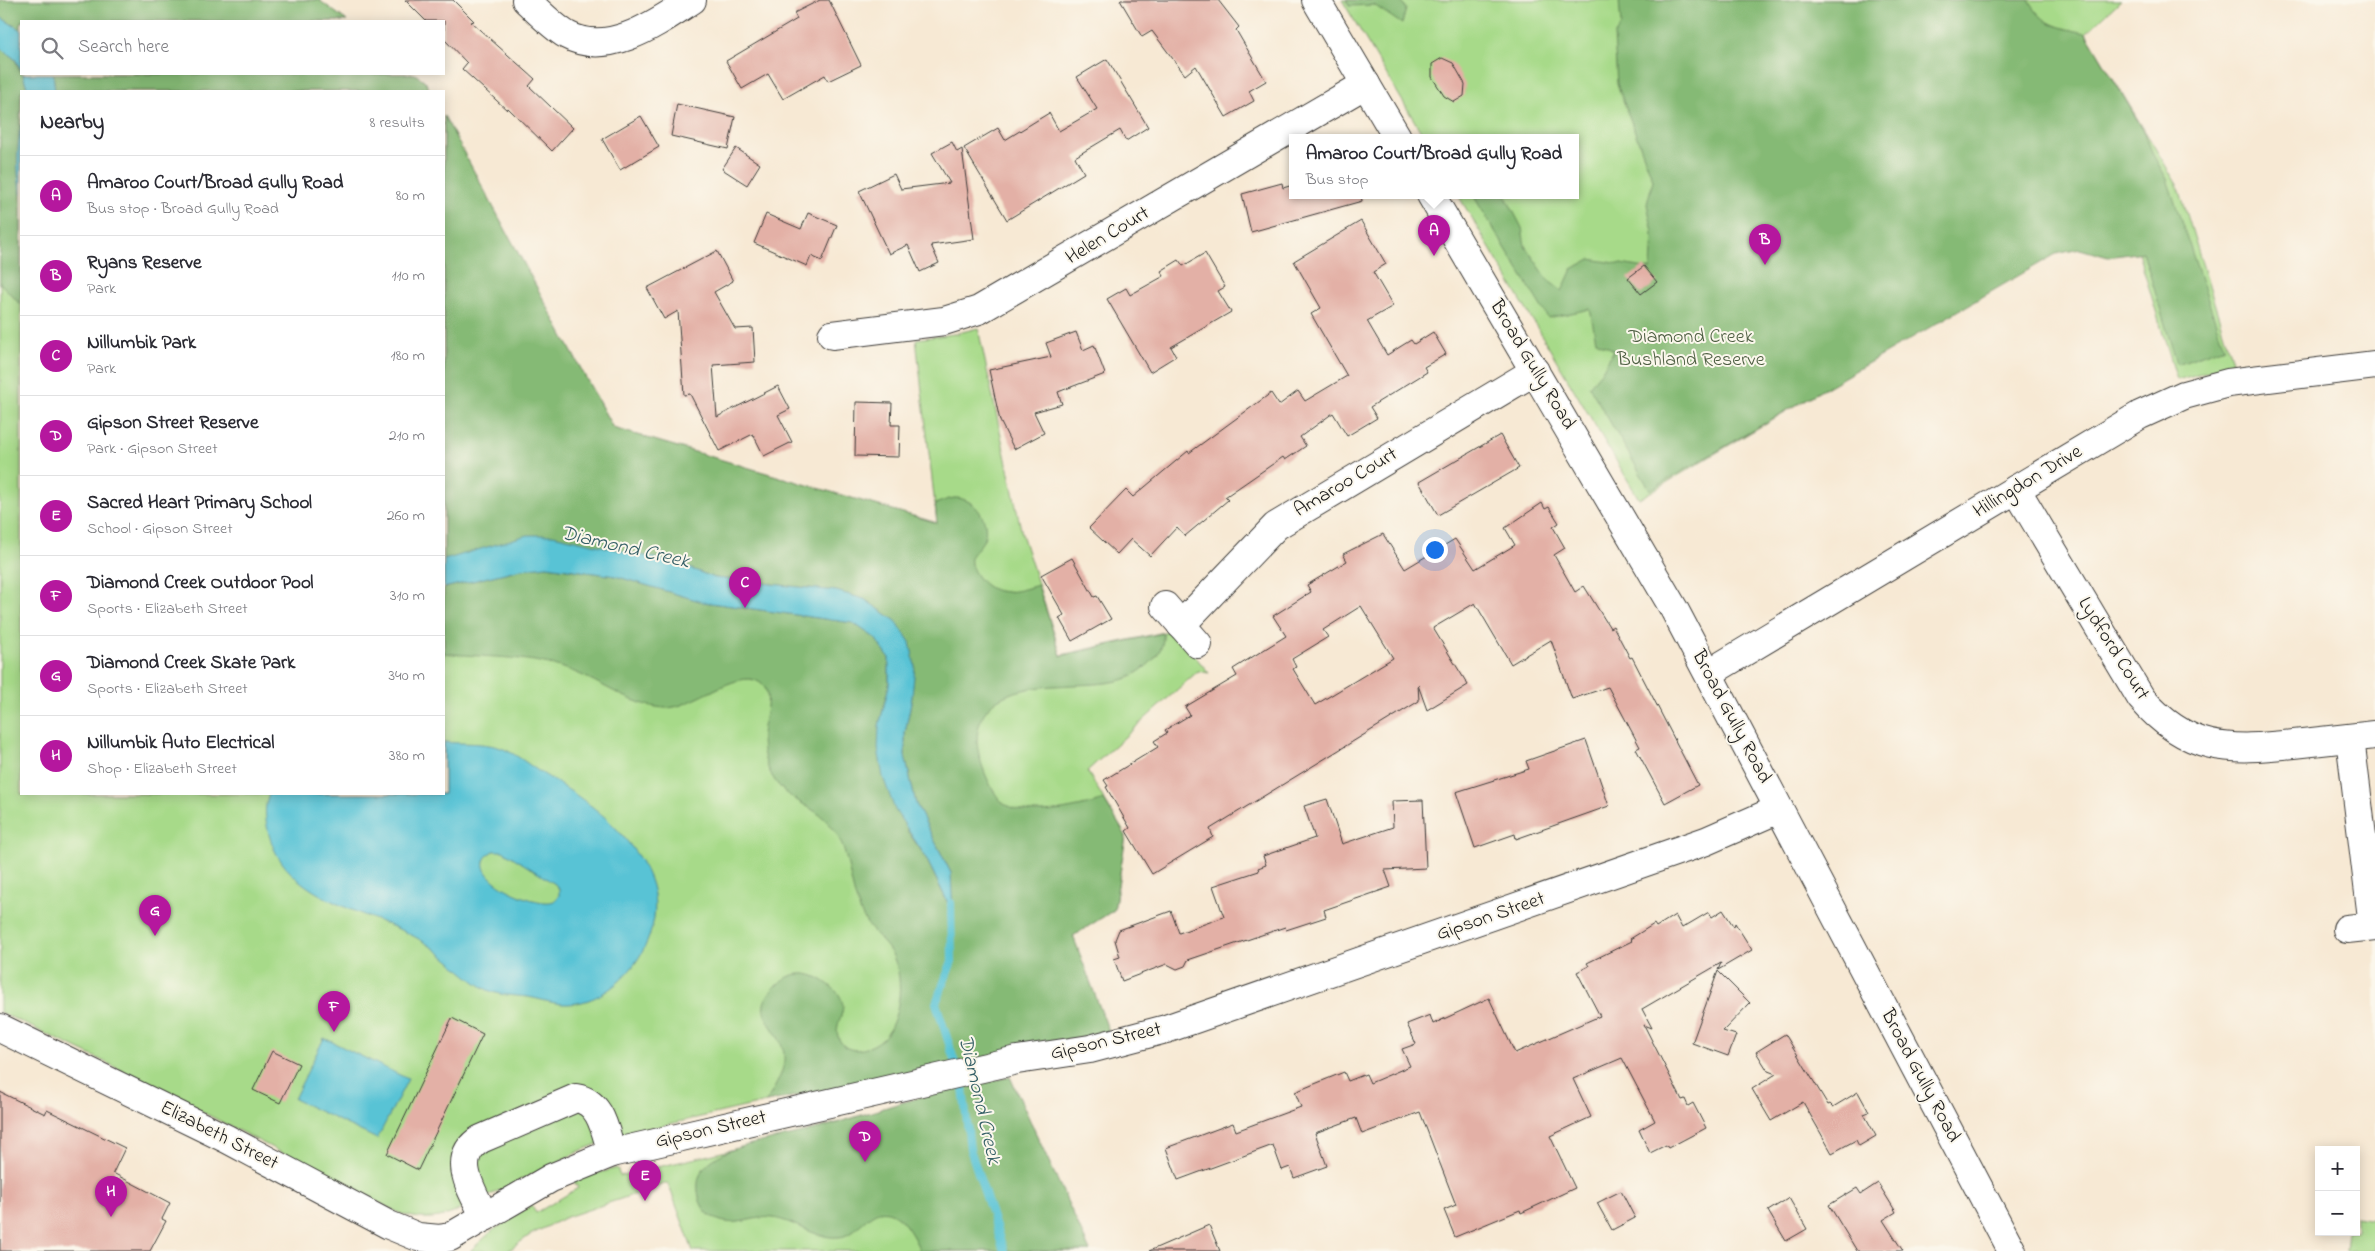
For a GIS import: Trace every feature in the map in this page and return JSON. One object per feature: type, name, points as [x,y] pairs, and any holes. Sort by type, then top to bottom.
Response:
[{"type":"street","points":[[526,0],[568,36],[586,42],[601,42],[618,40],[636,32],[692,0]]},
{"type":"street","points":[[1316,0],[1395,134]]},
{"type":"street","name":"Helen Court","points":[[832,335],[944,321],[978,310],[1366,84]]},
{"type":"street","name":"Broad Gully Road","points":[[1433,199],[1644,556],[1709,673],[2012,1251]]},
{"type":"street","name":"Hillingdon Drive","points":[[1709,673],[2140,416],[2184,396],[2228,383],[2375,365]]},
{"type":"street","name":"Amaroo Court","points":[[1182,625],[1276,526],[1535,371]]},
{"type":"street","name":"Lydford Court","points":[[2016,490],[2141,698],[2168,724],[2201,742],[2236,748],[2362,736]]},
{"type":"street","points":[[2362,736],[2365,927]]},
{"type":"street","name":"Gipson Street","points":[[438,1245],[551,1178],[612,1154],[1017,1060],[1090,1049],[1175,1026],[1706,841],[1779,809]]},
{"type":"street","name":"Elizabeth Street","points":[[0,1028],[227,1139],[389,1225],[438,1245]]},
{"type":"street","points":[[485,1217],[464,1167],[464,1158],[468,1148],[481,1138],[576,1098],[592,1104],[597,1111],[612,1154]]},
{"type":"green space","points":[[0,0],[319,0],[346,20],[20,20],[20,75],[416,75],[425,81],[430,90],[20,90],[20,795],[445,795],[445,118],[613,428],[937,523],[916,339],[954,334],[978,328],[1022,534],[1061,655],[1173,630],[1209,673],[1198,671],[1087,771],[1126,836],[1114,910],[1073,936],[1109,1032],[771,1101],[621,1135],[582,1150],[453,1213],[440,1217],[426,1218],[399,1213],[105,1062],[0,1012]]},
{"type":"green space","points":[[0,0],[319,0],[346,20],[20,20],[20,29],[0,17]]},
{"type":"green space","name":"Diamond Creek Bushland Reserve","points":[[1342,0],[2121,0],[2086,33],[2179,188],[2233,364],[2177,380],[2125,209],[1639,499],[1460,199],[1579,199],[1579,134],[1422,134]]},
{"type":"green space","points":[[1346,0],[1401,0],[1406,9],[1402,24],[1374,5],[1349,6]]},
{"type":"green space","name":"Diamond Creek Bushland Reserve","points":[[1619,0],[2029,0],[2034,9],[2052,24],[2086,33],[2145,133],[2152,153],[2167,179],[2224,347],[2177,364],[2143,252],[2108,257],[2080,249],[2056,254],[1650,490],[1589,386],[1601,372],[1614,350],[1596,341],[1590,309],[1548,318],[1475,199],[1507,199],[1522,228],[1525,246],[1549,281],[1562,291],[1572,269],[1590,259],[1651,269],[1653,232],[1647,204],[1653,180],[1617,84],[1614,35],[1621,25]]},
{"type":"green space","points":[[0,48],[15,59],[20,75],[23,75],[28,90],[20,90],[18,169],[20,188],[20,304],[0,283]]},
{"type":"green space","points":[[53,75],[416,75],[425,81],[430,90],[55,90]]},
{"type":"green space","points":[[445,118],[613,428],[937,523],[935,504],[954,498],[967,501],[978,509],[986,528],[983,541],[971,558],[974,572],[990,588],[998,591],[1021,590],[1038,585],[1061,656],[1163,633],[1163,641],[1158,654],[1147,666],[1125,679],[1106,683],[1034,688],[1012,693],[994,703],[982,718],[977,742],[979,757],[988,781],[1001,801],[1023,811],[1036,812],[1066,809],[1104,800],[1126,836],[1114,910],[1073,936],[1109,1032],[766,1102],[779,1079],[784,1060],[781,1044],[764,1012],[764,1004],[768,995],[777,985],[788,977],[800,974],[813,976],[825,982],[836,991],[843,1006],[837,1033],[840,1041],[845,1046],[857,1050],[879,1042],[888,1032],[893,1023],[900,989],[897,966],[893,956],[860,912],[845,855],[837,835],[824,818],[783,790],[768,768],[762,741],[767,707],[767,693],[764,687],[759,682],[750,679],[739,680],[676,707],[665,708],[639,702],[588,678],[549,664],[519,659],[445,653],[445,588],[521,569],[547,566],[615,576],[703,602],[853,623],[875,638],[889,658],[889,685],[879,726],[908,832],[925,856],[952,912],[951,873],[916,804],[905,756],[905,733],[912,697],[896,621],[864,599],[836,591],[715,578],[676,563],[628,554],[445,560]]},
{"type":"green space","points":[[1010,1077],[1090,1251],[693,1251],[668,1183],[564,1218],[530,1235],[508,1251],[470,1251],[492,1231],[531,1205],[536,1213],[578,1188],[573,1180],[617,1168],[620,1176],[803,1133],[907,1101]]},
{"type":"green space","points":[[1010,1077],[1090,1251],[920,1251],[905,1224],[893,1214],[886,1212],[874,1214],[845,1236],[830,1237],[767,1217],[731,1223],[725,1222],[715,1219],[708,1214],[700,1202],[698,1181],[704,1168],[715,1158],[730,1151],[747,1145],[823,1127],[920,1097]]},
{"type":"green space","points":[[2360,1218],[2375,1220],[2375,1251],[2345,1251],[2347,1236],[2360,1236]]},
{"type":"water","points":[[0,17],[20,29],[20,68],[15,59],[0,48]]},
{"type":"water","points":[[23,75],[53,75],[55,90],[28,90]]},
{"type":"water","points":[[20,134],[20,188],[18,177]]},
{"type":"water","points":[[527,535],[553,535],[676,563],[715,578],[836,591],[864,599],[896,621],[910,642],[915,666],[912,697],[905,733],[905,756],[916,804],[951,873],[953,913],[925,856],[895,810],[883,777],[878,749],[879,726],[889,685],[889,658],[875,638],[853,623],[703,602],[615,576],[547,566],[521,569],[445,588],[445,560]]},
{"type":"water","points":[[445,742],[491,745],[503,749],[594,808],[614,826],[633,848],[647,873],[652,885],[654,898],[655,912],[647,942],[626,975],[606,992],[582,1002],[559,1004],[489,991],[426,943],[397,928],[329,899],[308,887],[290,872],[276,853],[268,830],[266,821],[268,795],[445,795]],"holes":[[[493,851],[503,851],[555,884],[559,889],[559,896],[554,901],[532,900],[503,887],[492,879],[485,869],[485,860]]]},
{"type":"water","points":[[324,1038],[408,1079],[377,1139],[294,1099]]},
{"type":"building","points":[[405,0],[453,0],[474,21],[471,22],[535,79],[529,86],[573,128],[552,151],[508,108],[507,110],[462,69],[467,63],[445,40],[445,20],[425,20]]},
{"type":"building","points":[[820,0],[829,0],[861,65],[828,81],[825,75],[783,99],[768,74],[742,89],[726,61],[797,19],[794,13]]},
{"type":"building","points":[[1120,0],[1218,0],[1239,27],[1236,30],[1266,81],[1249,91],[1254,101],[1226,117],[1196,66],[1185,75],[1152,31],[1142,37]]},
{"type":"building","points":[[1442,58],[1453,63],[1465,84],[1464,96],[1454,102],[1444,96],[1432,77],[1432,64]]},
{"type":"building","points":[[1107,59],[1148,127],[1126,141],[1120,130],[1075,157],[1084,173],[1007,220],[964,148],[998,128],[1005,140],[1049,113],[1059,131],[1097,109],[1077,77]]},
{"type":"building","points":[[677,104],[735,117],[728,149],[671,136]]},
{"type":"building","points":[[641,116],[659,147],[620,170],[602,139]]},
{"type":"building","points":[[952,142],[957,152],[962,149],[974,239],[931,245],[939,263],[920,272],[908,245],[889,254],[859,191],[894,174],[901,189],[950,183],[932,153]]},
{"type":"building","points":[[736,148],[760,164],[747,185],[722,169]]},
{"type":"building","points":[[1282,183],[1283,188],[1289,186],[1289,199],[1362,199],[1362,201],[1251,232],[1242,194]]},
{"type":"building","points":[[808,213],[837,225],[822,261],[811,256],[807,266],[754,243],[766,214],[801,229]]},
{"type":"building","points":[[1361,221],[1386,264],[1373,272],[1393,306],[1367,321],[1387,355],[1411,340],[1414,344],[1433,332],[1446,354],[1424,367],[1427,372],[1370,407],[1377,418],[1347,436],[1333,413],[1300,437],[1306,446],[1285,460],[1283,457],[1225,497],[1228,500],[1185,536],[1177,527],[1150,556],[1131,539],[1117,554],[1089,528],[1126,490],[1133,497],[1188,451],[1189,453],[1271,393],[1279,405],[1298,391],[1305,401],[1347,376],[1311,314],[1321,308],[1294,261]]},
{"type":"building","points":[[717,251],[733,281],[714,292],[735,329],[753,328],[755,362],[713,365],[717,417],[778,386],[790,409],[778,415],[792,442],[764,456],[753,434],[719,451],[690,394],[684,395],[678,311],[664,319],[647,288]]},
{"type":"building","points":[[1205,253],[1225,287],[1218,291],[1231,312],[1171,347],[1176,356],[1150,372],[1107,299],[1126,288],[1130,295],[1164,276],[1161,271],[1179,260],[1183,266]]},
{"type":"building","points":[[1644,266],[1657,282],[1641,294],[1628,278]]},
{"type":"building","points":[[1076,332],[1083,350],[1094,345],[1105,374],[1058,392],[1062,404],[1034,412],[1044,433],[1014,449],[1000,421],[989,370],[1051,357],[1046,343]]},
{"type":"building","points":[[856,402],[892,403],[891,425],[900,425],[899,457],[855,456]]},
{"type":"building","points":[[1500,435],[1519,468],[1438,515],[1419,482]]},
{"type":"building","points":[[1542,503],[1545,509],[1549,507],[1559,523],[1553,527],[1565,548],[1554,555],[1575,592],[1584,586],[1610,628],[1613,626],[1630,658],[1632,657],[1698,785],[1665,803],[1636,749],[1640,747],[1608,687],[1572,699],[1551,640],[1511,664],[1475,603],[1433,628],[1468,685],[1427,710],[1418,685],[1419,701],[1210,829],[1213,837],[1152,874],[1126,831],[1130,828],[1106,787],[1108,786],[1104,780],[1158,747],[1154,741],[1167,733],[1165,730],[1190,715],[1185,707],[1237,676],[1233,669],[1286,636],[1273,616],[1311,592],[1307,585],[1347,561],[1343,554],[1383,534],[1405,569],[1455,539],[1475,569],[1515,545],[1505,528]],"holes":[[[1361,606],[1393,658],[1315,705],[1293,669],[1296,667],[1292,659],[1328,637],[1323,630]]]},
{"type":"building","points":[[1072,558],[1094,597],[1097,596],[1111,619],[1072,641],[1059,618],[1064,615],[1041,575]]},
{"type":"building","points":[[1586,740],[1609,806],[1516,839],[1515,834],[1475,848],[1456,792],[1529,769],[1526,761]]},
{"type":"building","points":[[1327,799],[1342,844],[1393,827],[1392,801],[1423,800],[1426,868],[1385,870],[1391,887],[1324,910],[1326,917],[1286,930],[1285,927],[1188,960],[1185,966],[1177,969],[1167,964],[1122,981],[1114,959],[1120,957],[1115,940],[1119,930],[1171,911],[1179,933],[1224,917],[1213,886],[1259,871],[1258,868],[1266,865],[1263,856],[1315,838],[1304,806]]},
{"type":"building","points":[[1723,910],[1734,927],[1735,923],[1752,950],[1718,970],[1721,963],[1642,1009],[1652,1028],[1644,1025],[1682,1100],[1685,1099],[1688,1106],[1693,1103],[1706,1128],[1668,1148],[1666,1145],[1650,1153],[1639,1130],[1655,1121],[1622,1058],[1573,1079],[1591,1117],[1550,1136],[1575,1188],[1521,1213],[1520,1210],[1455,1237],[1444,1210],[1456,1205],[1420,1112],[1362,1134],[1356,1118],[1315,1133],[1327,1166],[1294,1178],[1290,1167],[1282,1170],[1273,1145],[1178,1180],[1166,1148],[1233,1123],[1236,1131],[1301,1107],[1295,1092],[1344,1072],[1348,1081],[1366,1074],[1370,1083],[1410,1066],[1402,1049],[1416,1044],[1407,1024],[1430,1015],[1433,1024],[1489,998],[1515,1053],[1600,1016],[1577,972],[1589,966],[1587,963],[1632,941],[1630,939],[1654,924],[1656,927],[1675,915],[1682,928],[1709,912],[1712,917]]},
{"type":"building","points":[[1718,971],[1750,1003],[1723,1031],[1736,1035],[1728,1056],[1692,1043]]},
{"type":"building","points":[[452,1018],[483,1034],[418,1170],[387,1154]]},
{"type":"building","points":[[1785,1034],[1828,1105],[1830,1104],[1833,1107],[1858,1092],[1869,1112],[1864,1114],[1876,1136],[1859,1146],[1856,1140],[1832,1153],[1803,1102],[1771,1121],[1752,1089],[1776,1074],[1768,1071],[1756,1052]]},
{"type":"building","points":[[272,1051],[299,1064],[280,1103],[253,1090]]},
{"type":"building","points":[[0,1092],[45,1114],[47,1110],[125,1148],[113,1173],[170,1203],[162,1219],[166,1221],[150,1251],[0,1251]]},
{"type":"building","points":[[1878,1183],[1896,1212],[1883,1220],[1903,1251],[1857,1251],[1829,1205],[1857,1188],[1861,1194]]},
{"type":"building","points":[[1621,1191],[1635,1218],[1612,1230],[1597,1203]]},
{"type":"building","points":[[1789,1198],[1807,1229],[1786,1241],[1768,1211]]},
{"type":"building","points":[[1209,1225],[1220,1251],[1149,1251]]},
{"type":"waterway","name":"Diamond Creek","points":[[951,903],[952,961],[936,1003],[963,1088],[970,1149],[1004,1251]]},
{"type":"place","name":"Amaroo Court/Broad Gully Road","points":[[1434,256]]},
{"type":"place","name":"Ryans Reserve","points":[[1765,265]]},
{"type":"place","name":"Nillumbik Park","points":[[745,608]]},
{"type":"place","name":"Diamond Creek Skate Park","points":[[155,936]]},
{"type":"place","name":"Diamond Creek Outdoor Pool","points":[[334,1032]]},
{"type":"place","name":"Gipson Street Reserve","points":[[865,1162]]},
{"type":"place","name":"Sacred Heart Primary School","points":[[645,1201]]},
{"type":"place","name":"Nillumbik Auto Electrical","points":[[111,1217]]}]
